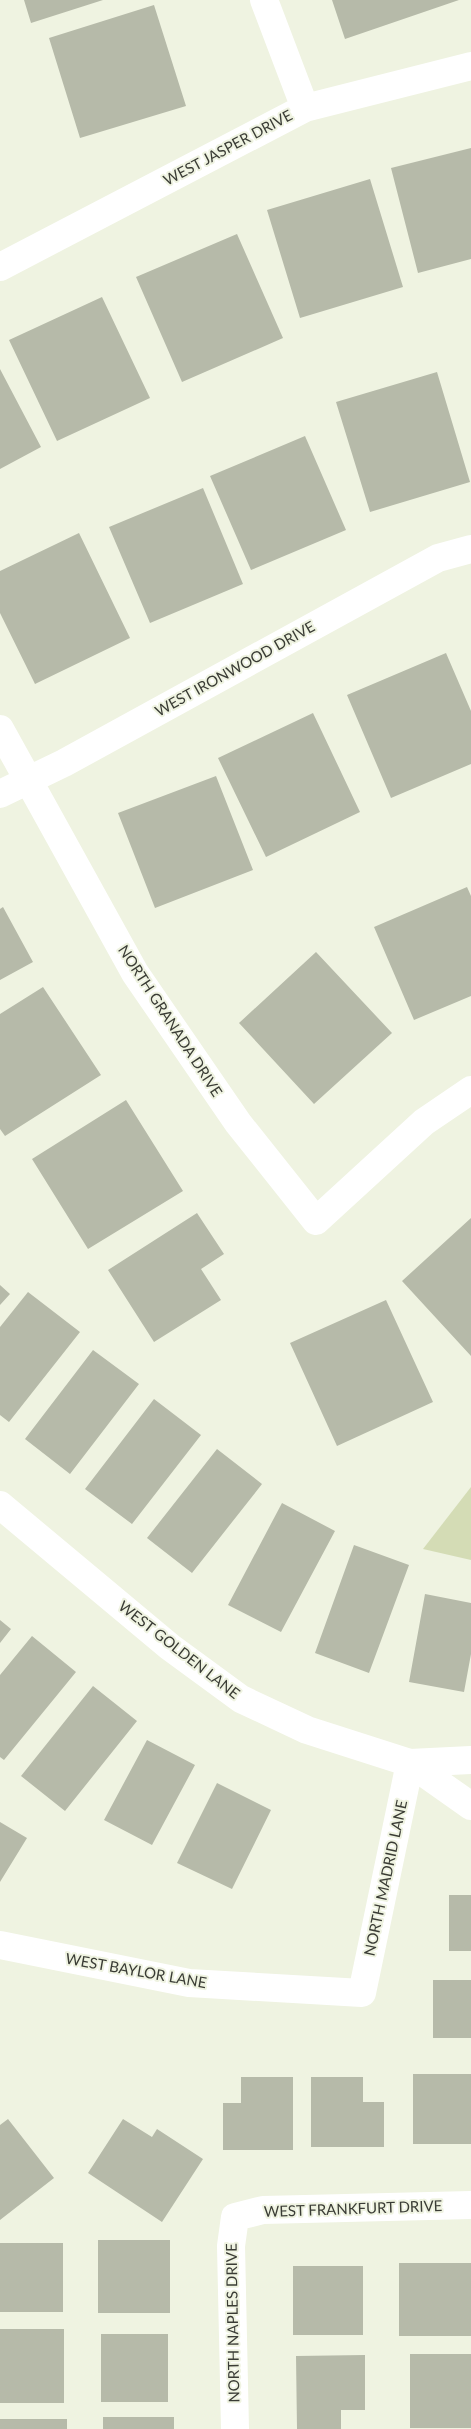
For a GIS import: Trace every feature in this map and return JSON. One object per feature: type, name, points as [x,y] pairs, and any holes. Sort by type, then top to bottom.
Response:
[{"type":"street","points":[[264,0],[305,108]]},
{"type":"street","name":"WEST JASPER DRIVE","points":[[0,267],[305,108],[471,66]]},
{"type":"street","name":"WEST IRONWOOD DRIVE","points":[[0,794],[28,782],[438,558],[471,548]]},
{"type":"street","name":"NORTH GRANADA DRIVE","points":[[0,729],[135,973],[238,1124],[316,1221],[424,1122],[471,1090]]},
{"type":"street","name":"WEST GOLDEN LANE","points":[[0,1505],[170,1647],[241,1700],[307,1730],[410,1763],[471,1806]]},
{"type":"street","name":"WEST GOLDEN LANE","points":[[410,1763],[471,1760]]},
{"type":"street","name":"NORTH MADRID LANE","points":[[362,1993],[410,1763]]},
{"type":"street","name":"WEST BAYLOR LANE","points":[[0,1945],[189,1983],[362,1993]]},
{"type":"street","name":"WEST FRANKFURT DRIVE","points":[[236,2217],[263,2210],[471,2205]]},
{"type":"street","name":"NORTH NAPLES DRIVE","points":[[235,2429],[231,2246],[236,2217]]},
{"type":"green space","points":[[471,1487],[471,1560],[423,1549]]},
{"type":"building","points":[[24,0],[103,0],[31,23]]},
{"type":"building","points":[[332,0],[459,0],[345,39]]},
{"type":"building","points":[[154,5],[186,106],[80,138],[49,38]]},
{"type":"building","points":[[471,148],[471,259],[418,273],[391,168]]},
{"type":"building","points":[[370,179],[403,287],[300,318],[267,210]]},
{"type":"building","points":[[237,234],[283,338],[182,382],[136,277]]},
{"type":"building","points":[[102,297],[150,398],[57,441],[9,340]]},
{"type":"building","points":[[0,369],[41,447],[0,469]]},
{"type":"building","points":[[437,372],[470,482],[370,512],[336,402]]},
{"type":"building","points":[[305,436],[346,530],[251,570],[210,476]]},
{"type":"building","points":[[203,488],[243,584],[150,623],[109,527]]},
{"type":"building","points":[[79,533],[130,638],[35,684],[0,613],[0,571]]},
{"type":"building","points":[[446,653],[471,711],[471,764],[391,798],[347,695]]},
{"type":"building","points":[[313,713],[360,812],[266,857],[218,758]]},
{"type":"building","points":[[216,776],[253,870],[155,908],[118,813]]},
{"type":"building","points":[[467,887],[471,896],[471,996],[414,1020],[374,927]]},
{"type":"building","points":[[3,907],[33,962],[0,980],[0,909]]},
{"type":"building","points":[[316,952],[392,1033],[314,1104],[239,1023]]},
{"type":"building","points":[[43,987],[101,1075],[5,1136],[0,1129],[0,1014]]},
{"type":"building","points":[[126,1100],[183,1191],[88,1249],[32,1159]]},
{"type":"building","points":[[197,1213],[224,1254],[201,1269],[221,1300],[154,1342],[108,1270]]},
{"type":"building","points":[[471,1218],[471,1356],[402,1281]]},
{"type":"building","points":[[0,1285],[10,1294],[0,1305]]},
{"type":"building","points":[[28,1292],[80,1332],[9,1422],[0,1415],[0,1327]]},
{"type":"building","points":[[386,1300],[433,1402],[337,1446],[290,1343]]},
{"type":"building","points":[[93,1350],[139,1384],[70,1474],[25,1439]]},
{"type":"building","points":[[154,1399],[201,1435],[132,1524],[85,1489]]},
{"type":"building","points":[[217,1449],[262,1484],[192,1573],[147,1538]]},
{"type":"building","points":[[282,1503],[335,1531],[281,1632],[228,1605]]},
{"type":"building","points":[[354,1545],[409,1565],[369,1673],[315,1653]]},
{"type":"building","points":[[425,1594],[471,1603],[471,1654],[464,1692],[409,1682]]},
{"type":"building","points":[[0,1620],[11,1629],[0,1643]]},
{"type":"building","points":[[32,1636],[76,1672],[4,1760],[0,1757],[0,1675]]},
{"type":"building","points":[[93,1686],[137,1721],[65,1811],[21,1776]]},
{"type":"building","points":[[147,1740],[195,1765],[152,1845],[104,1820]]},
{"type":"building","points":[[217,1783],[271,1810],[232,1889],[177,1863]]},
{"type":"building","points":[[0,1822],[27,1838],[0,1882]]},
{"type":"building","points":[[449,1895],[471,1895],[471,1951],[449,1951]]},
{"type":"building","points":[[433,1980],[471,1980],[471,2038],[433,2038]]},
{"type":"building","points":[[413,2074],[471,2074],[471,2144],[413,2144]]},
{"type":"building","points":[[241,2077],[293,2077],[293,2150],[223,2150],[223,2103],[241,2103]]},
{"type":"building","points":[[311,2077],[363,2077],[363,2102],[384,2102],[384,2147],[311,2147]]},
{"type":"building","points":[[8,2119],[54,2178],[0,2220],[0,2125]]},
{"type":"building","points":[[123,2119],[152,2137],[157,2129],[203,2159],[162,2222],[88,2173]]},
{"type":"building","points":[[98,2240],[170,2240],[170,2313],[98,2313]]},
{"type":"building","points":[[0,2243],[63,2243],[63,2312],[0,2312]]},
{"type":"building","points":[[399,2263],[471,2263],[471,2336],[399,2336]]},
{"type":"building","points":[[293,2266],[363,2266],[363,2335],[293,2335]]},
{"type":"building","points":[[0,2329],[64,2329],[64,2403],[0,2403]]},
{"type":"building","points":[[101,2334],[168,2334],[168,2402],[101,2402]]},
{"type":"building","points":[[410,2354],[471,2354],[471,2428],[410,2428]]},
{"type":"building","points":[[365,2355],[365,2410],[341,2410],[341,2429],[297,2429],[296,2356]]},
{"type":"building","points":[[103,2417],[174,2417],[174,2429],[103,2429]]},
{"type":"building","points":[[0,2419],[67,2419],[67,2429],[0,2429]]}]
